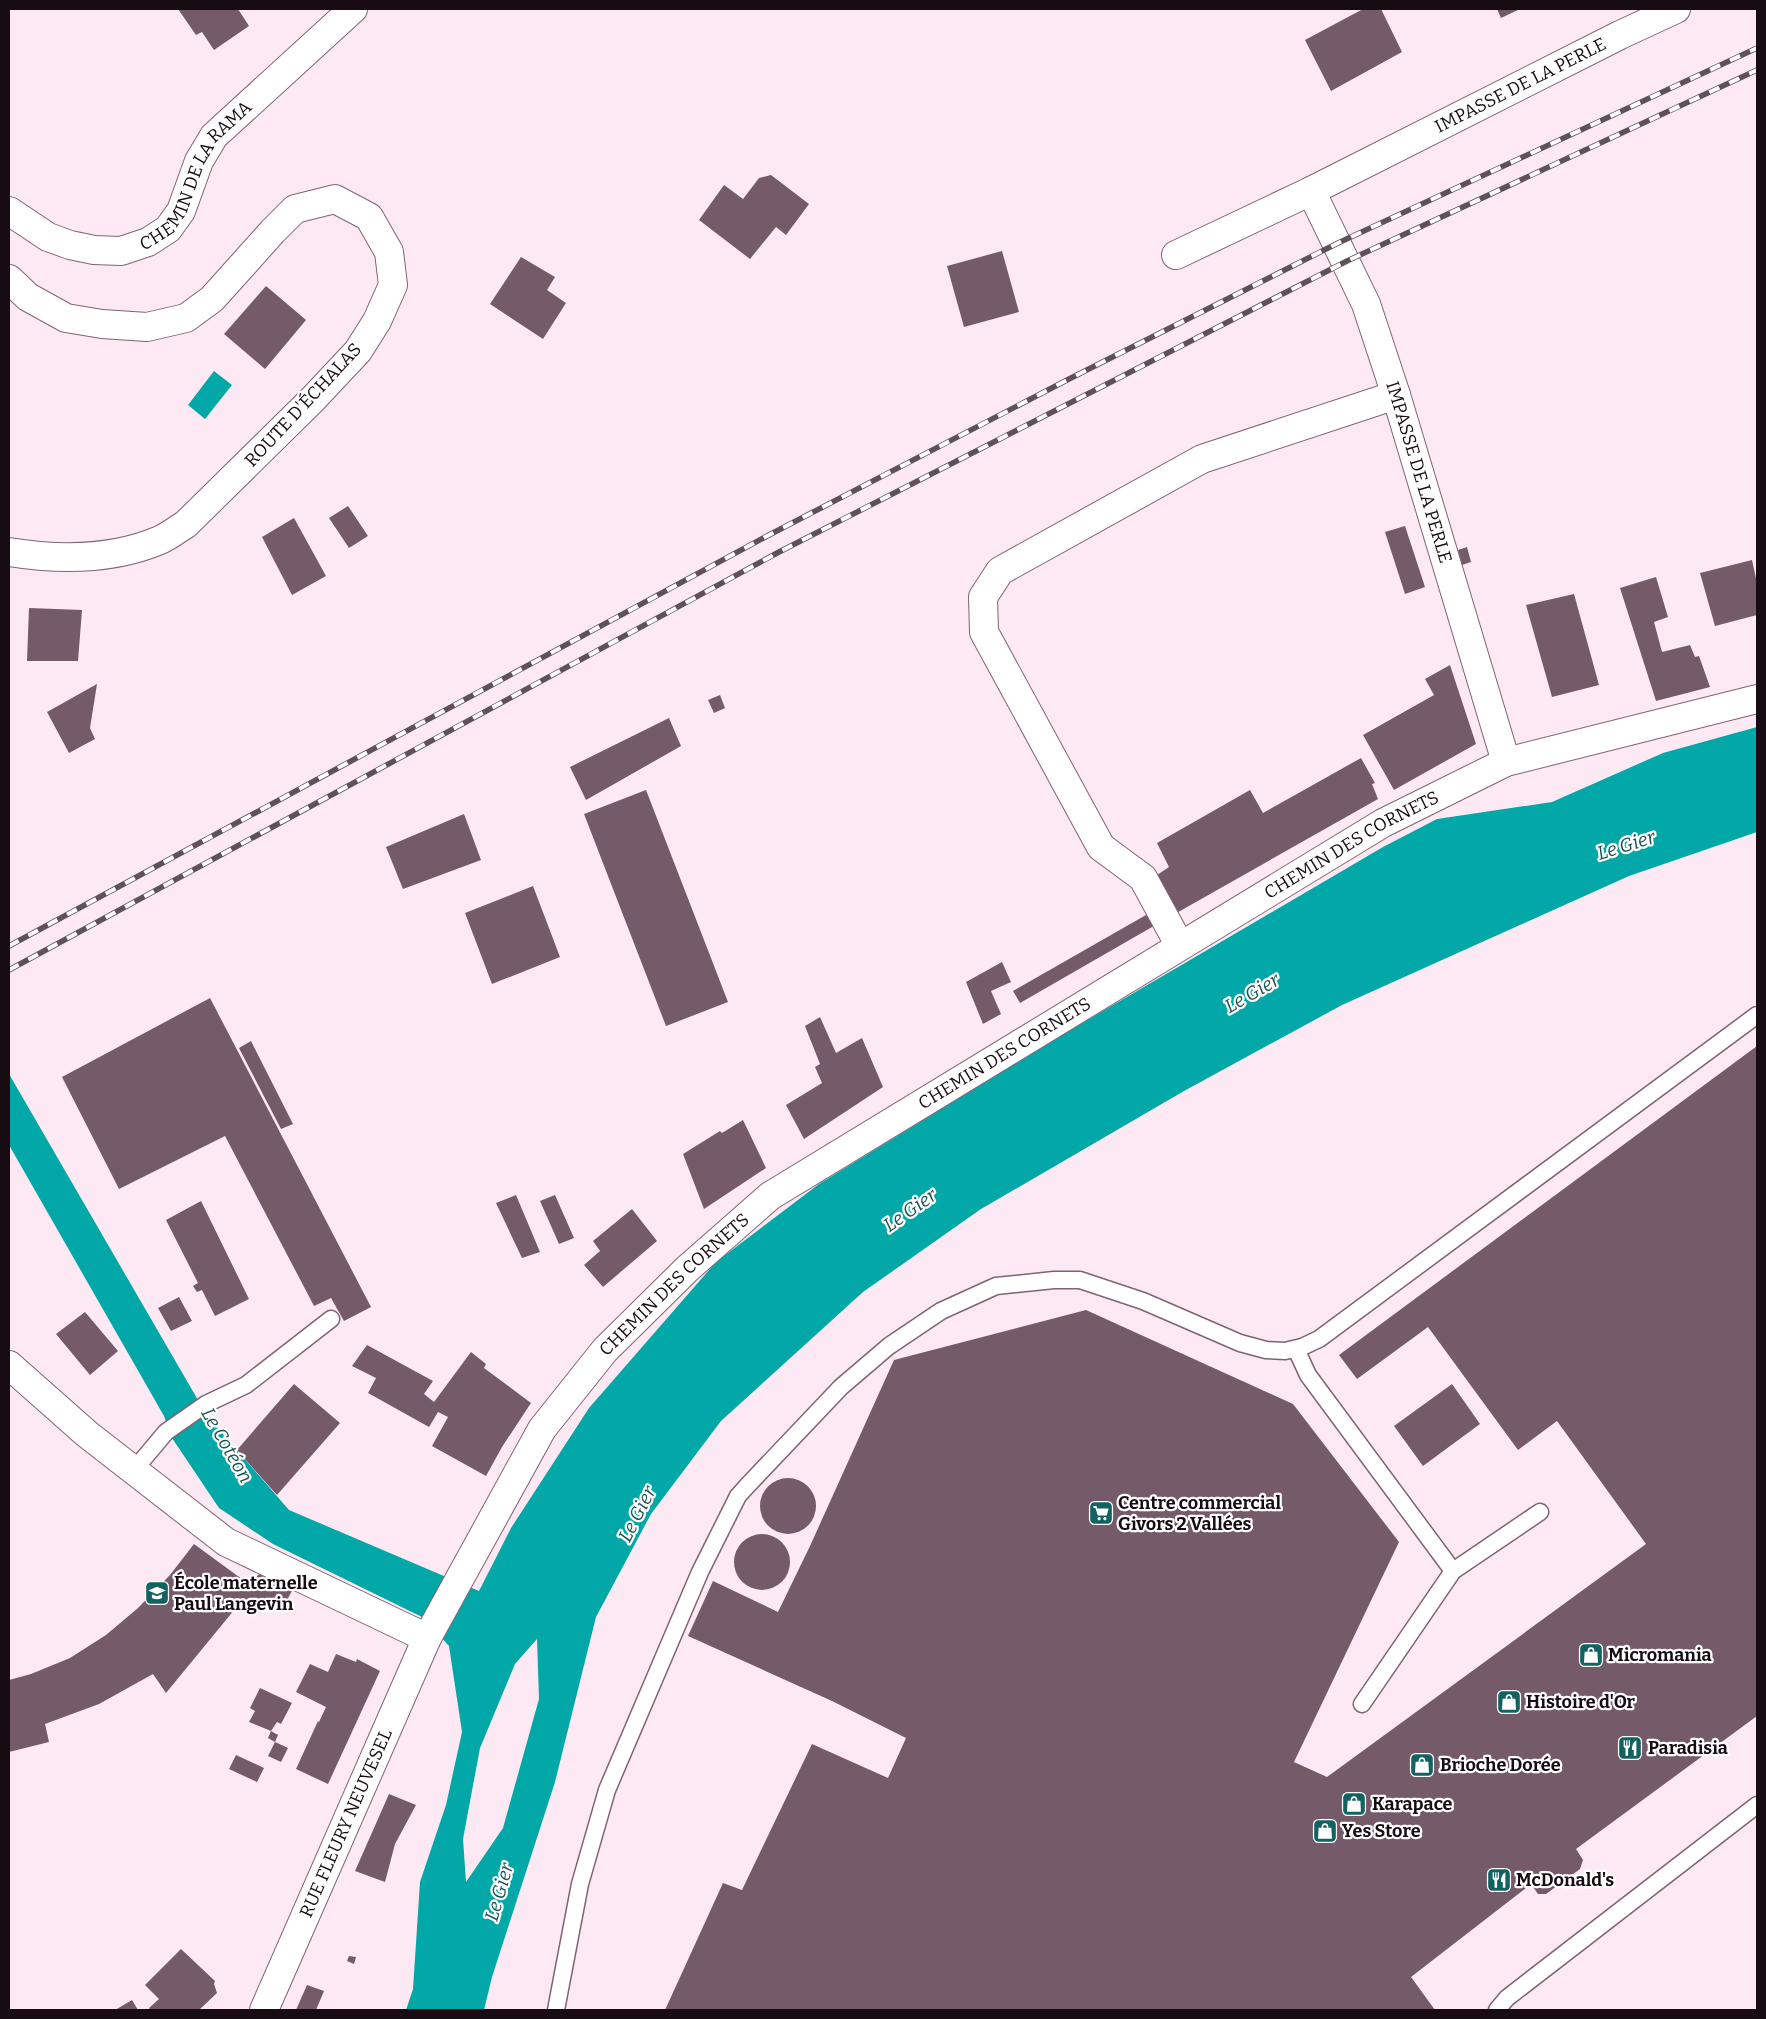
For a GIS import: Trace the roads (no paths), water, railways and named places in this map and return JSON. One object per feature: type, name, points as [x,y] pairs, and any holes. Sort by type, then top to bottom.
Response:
[{"type":"street","name":"CHEMIN DE LA RAMA","points":[[9,211],[48,237],[70,245],[94,250],[120,251],[148,242],[168,229],[180,211],[199,161],[214,136],[353,9]]},
{"type":"street","name":"IMPASSE DE LA PERLE","points":[[1176,255],[1311,191],[1620,35],[1676,9]]},
{"type":"street","name":"IMPASSE DE LA PERLE","points":[[1311,191],[1366,304],[1396,395],[1506,762]]},
{"type":"street","name":"ROUTE D'ÉCHALAS","points":[[9,279],[28,297],[66,318],[102,324],[147,327],[186,318],[212,299],[273,231],[295,210],[335,199],[369,216],[389,252],[393,285],[377,321],[358,351],[313,399],[186,524],[162,539],[134,549],[110,554],[73,557],[33,556],[9,552]]},
{"type":"street","points":[[1180,946],[1143,878],[1100,847],[984,632],[983,597],[1000,571],[1202,460],[1396,395]]},
{"type":"street","name":"CHEMIN DES CORNETS","points":[[427,1638],[542,1430],[605,1350],[687,1269],[770,1196],[1383,823],[1506,762],[1757,699]]},
{"type":"street","points":[[9,1365],[88,1434],[226,1542],[427,1638]]},
{"type":"street","name":"RUE FLEURY NEUVESEL","points":[[264,2010],[427,1638]]},
{"type":"lane","points":[[556,2010],[580,1884],[607,1790],[700,1572],[738,1496],[795,1434],[842,1387],[888,1346],[941,1312],[996,1286],[1039,1281],[1080,1280],[1143,1301],[1240,1343],[1266,1350],[1284,1351],[1296,1349],[1320,1340],[1757,1015]]},
{"type":"lane","points":[[134,1470],[166,1432],[206,1404],[246,1384],[331,1319]]},
{"type":"lane","points":[[1296,1349],[1308,1374],[1453,1570]]},
{"type":"lane","points":[[1362,1704],[1453,1570],[1540,1512]]},
{"type":"lane","points":[[1497,2010],[1506,1998],[1757,1805]]},
{"type":"water","points":[[214,371],[232,385],[205,419],[188,405]]},
{"type":"water","points":[[1757,727],[1757,832],[1629,876],[1342,1005],[1184,1091],[981,1209],[863,1292],[721,1421],[651,1514],[596,1617],[555,1782],[492,1977],[484,2010],[406,2010],[413,1989],[420,1882],[446,1805],[462,1732],[449,1646],[422,1617],[273,1544],[219,1508],[172,1438],[164,1416],[9,1145],[9,1074],[210,1419],[289,1510],[479,1591],[511,1528],[589,1408],[716,1262],[819,1184],[1067,1032],[1383,847],[1437,819],[1552,802],[1663,753]],"holes":[[[537,1639],[539,1699],[503,1828],[466,1882],[463,1839],[480,1748],[515,1664]]]},
{"type":"railway","points":[[9,946],[769,535],[1069,379],[1338,243],[1757,48]]},
{"type":"railway","points":[[9,970],[779,552],[1347,261],[1757,70]]},
{"type":"place","name":"Centre commercial Givors 2 Vallées","points":[[1101,1513]]},
{"type":"place","name":"École maternelle Paul Langevin","points":[[157,1593]]},
{"type":"place","name":"Micromania","points":[[1591,1655]]},
{"type":"place","name":"Histoire d'Or","points":[[1509,1702]]},
{"type":"place","name":"Paradisia","points":[[1630,1748]]},
{"type":"place","name":"Brioche Dorée","points":[[1422,1765]]},
{"type":"place","name":"Karapace","points":[[1354,1804]]},
{"type":"place","name":"Yes Store","points":[[1325,1831]]},
{"type":"place","name":"McDonald's","points":[[1499,1880]]},
{"type":"water label","name":"Le Gier","points":[[1626,845]]},
{"type":"water label","name":"Le Gier","points":[[1252,993]]},
{"type":"water label","name":"Le Gier","points":[[910,1210]]},
{"type":"water label","name":"Le Cotéon","points":[[227,1445]]},
{"type":"water label","name":"Le Gier","points":[[637,1514]]},
{"type":"water label","name":"Le Gier","points":[[499,1892]]}]
